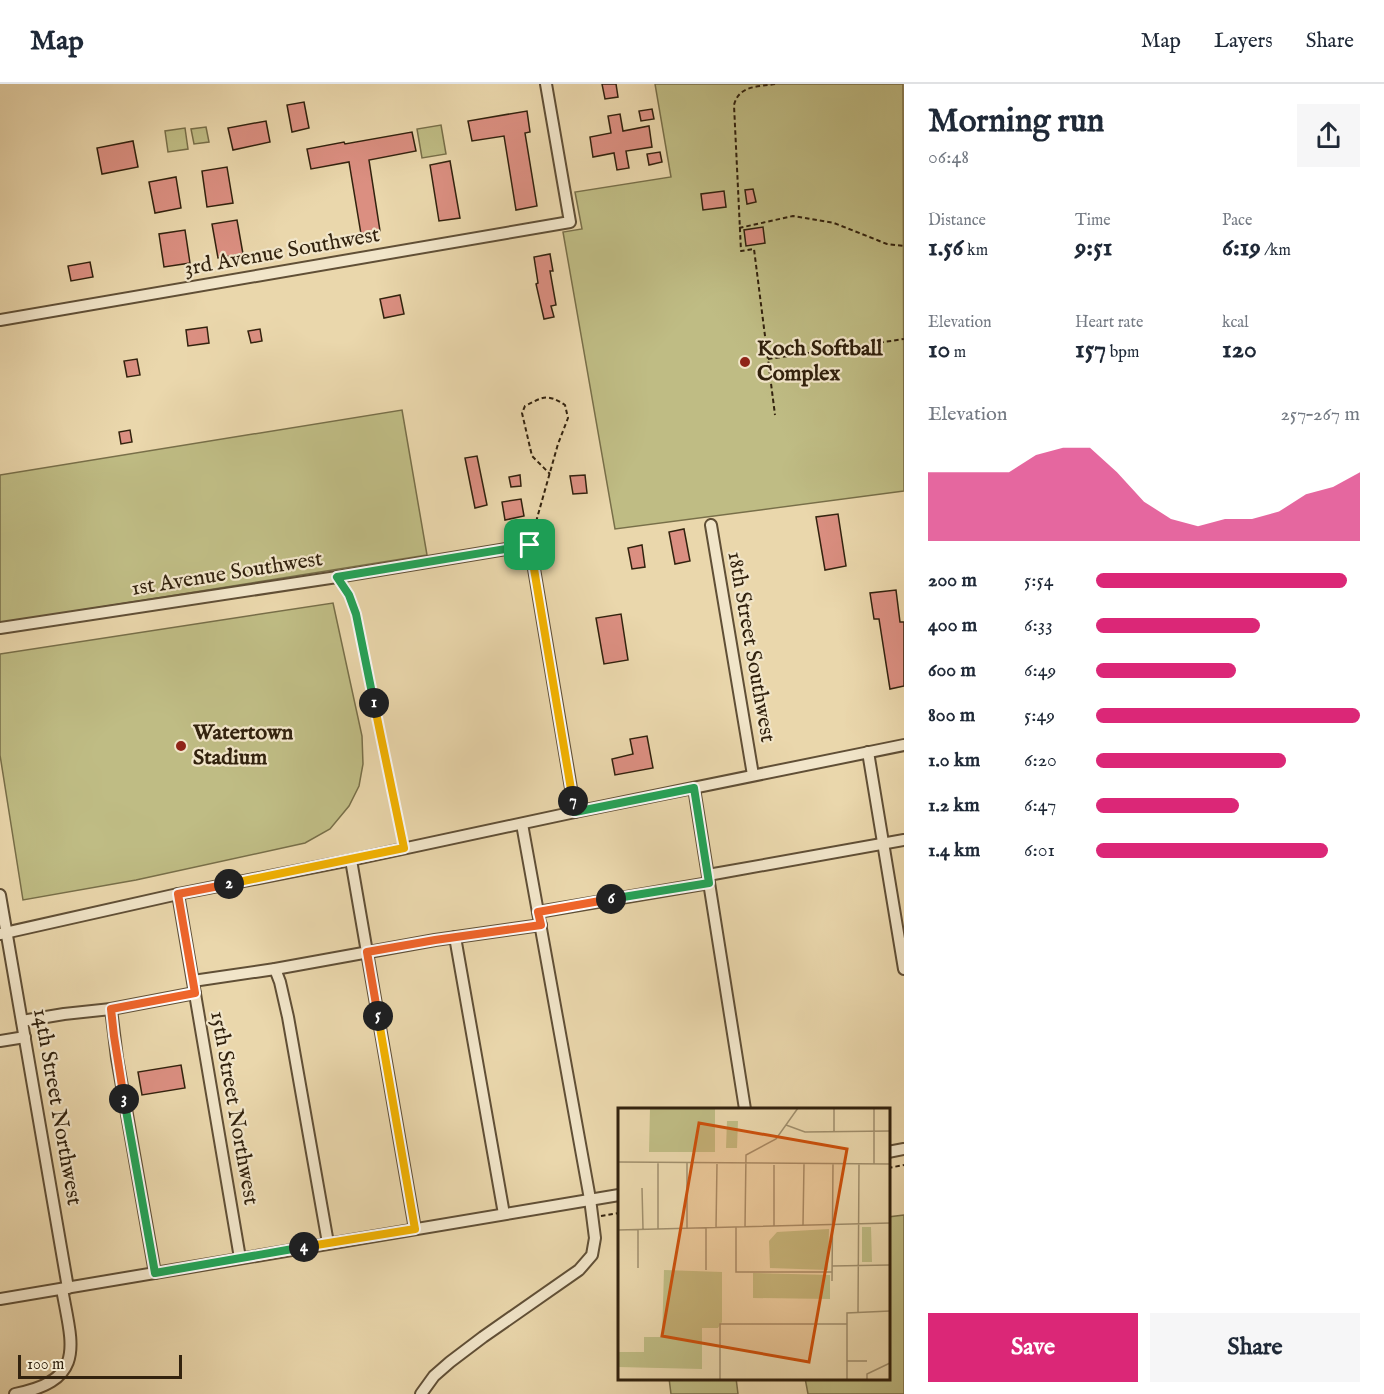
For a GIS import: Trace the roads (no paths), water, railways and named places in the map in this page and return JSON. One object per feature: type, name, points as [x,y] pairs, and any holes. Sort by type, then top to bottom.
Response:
[{"type":"street","name":"3rd Avenue Southwest","points":[[0,320],[570,222],[546,84]]},
{"type":"street","name":"18th Street Southwest","points":[[711,525],[753,776]]},
{"type":"street","name":"1st Avenue Southwest","points":[[0,628],[530,545],[575,812]]},
{"type":"street","points":[[3,934],[178,894],[904,745]]},
{"type":"street","points":[[868,752],[904,969]]},
{"type":"street","points":[[694,788],[745,1108]]},
{"type":"street","points":[[421,1394],[434,1376],[450,1362],[579,1270],[592,1255],[595,1238],[590,1199],[522,824]]},
{"type":"street","points":[[538,912],[904,840]]},
{"type":"street","points":[[351,860],[415,1229]]},
{"type":"street","name":"15th Street Northwest","points":[[178,894],[240,1258]]},
{"type":"street","name":"14th Street Northwest","points":[[0,895],[3,934],[25,1037],[65,1288],[72,1351],[64,1371],[56,1379],[46,1386],[15,1394]]},
{"type":"street","points":[[22,1021],[111,1009],[275,969],[455,937],[541,925]]},
{"type":"street","points":[[455,937],[504,1214]]},
{"type":"street","points":[[275,969],[288,1017],[328,1244]]},
{"type":"street","points":[[111,1009],[117,1058],[155,1273]]},
{"type":"street","points":[[0,1041],[25,1037]]},
{"type":"street","points":[[889,1152],[904,1149]]},
{"type":"street","points":[[0,1299],[618,1195]]},
{"type":"place","name":"Koch Softball Complex","points":[[745,362]]},
{"type":"place","name":"Watertown Stadium","points":[[181,746]]}]
